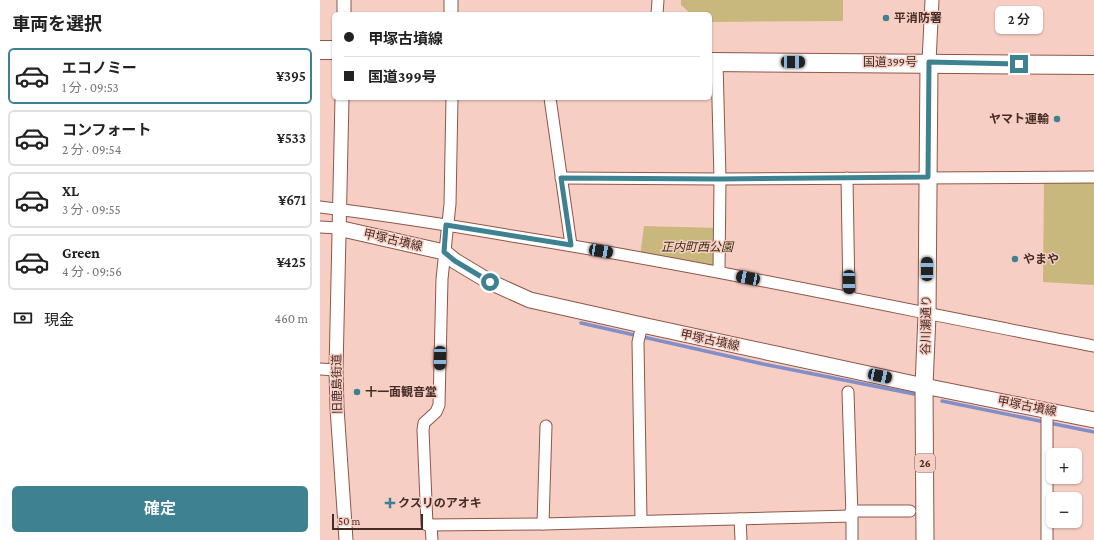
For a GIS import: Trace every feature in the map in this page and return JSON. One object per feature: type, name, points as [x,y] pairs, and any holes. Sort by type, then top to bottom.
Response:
[{"type":"highway","points":[[320,50],[332,50]]},
{"type":"highway","name":"国道399号","points":[[714,62],[929,62],[1094,65]]},
{"type":"main road","name":"谷川瀬通り","points":[[925,540],[924,386],[927,315],[929,62]]},
{"type":"main road","name":"甲塚古墳線","points":[[338,228],[444,252],[455,261],[490,282],[530,300],[642,326],[924,386],[1046,419],[1094,420]]},
{"type":"street","points":[[344,0],[344,12]]},
{"type":"street","points":[[451,0],[452,12]]},
{"type":"street","points":[[657,12],[658,0]]},
{"type":"street","points":[[929,62],[932,0]]},
{"type":"street","points":[[714,62],[720,179],[719,272]]},
{"type":"street","points":[[340,210],[342,100]]},
{"type":"street","points":[[452,100],[450,204],[446,225],[444,252],[439,405],[436,412],[424,423],[423,430],[427,524],[543,524],[740,519],[910,511]]},
{"type":"street","points":[[550,100],[571,245]]},
{"type":"street","points":[[561,178],[720,179],[1094,177]]},
{"type":"street","points":[[847,178],[850,297]]},
{"type":"street","points":[[320,208],[446,225],[571,245],[850,297],[927,315],[1094,346]]},
{"type":"street","name":"旧鹿島街道","points":[[340,210],[338,228],[336,370],[337,408],[346,540]]},
{"type":"street","points":[[320,227],[338,228]]},
{"type":"street","points":[[641,521],[638,342],[642,326]]},
{"type":"street","points":[[320,369],[336,370]]},
{"type":"street","points":[[848,392],[852,540]]},
{"type":"street","points":[[1046,419],[1047,540]]},
{"type":"street","points":[[543,524],[546,426]]},
{"type":"street","points":[[740,519],[741,540]]},
{"type":"street","points":[[431,525],[432,540]]},
{"type":"green space","points":[[681,0],[843,0],[843,21],[712,22],[712,12],[689,12],[681,5]]},
{"type":"green space","points":[[1094,178],[1094,285],[1043,282],[1044,179]]},
{"type":"green space","name":"正内町西公園","points":[[644,226],[718,228],[718,271],[640,257]]},
{"type":"waterway","points":[[581,323],[763,364],[914,394]]},
{"type":"waterway","points":[[942,401],[1094,432]]},
{"type":"place","name":"平消防署","points":[[886,18]]},
{"type":"place","name":"ヤマト運輸","points":[[1057,119]]},
{"type":"place","name":"やまや","points":[[1015,259]]},
{"type":"place","name":"十一面観音堂","points":[[357,392]]},
{"type":"place","name":"クスリのアオキ","points":[[390,503]]},
{"type":"route","points":[[490,282],[455,261],[444,252],[446,225],[571,245],[561,178],[720,179],[928,177],[929,62],[1019,64]]}]
